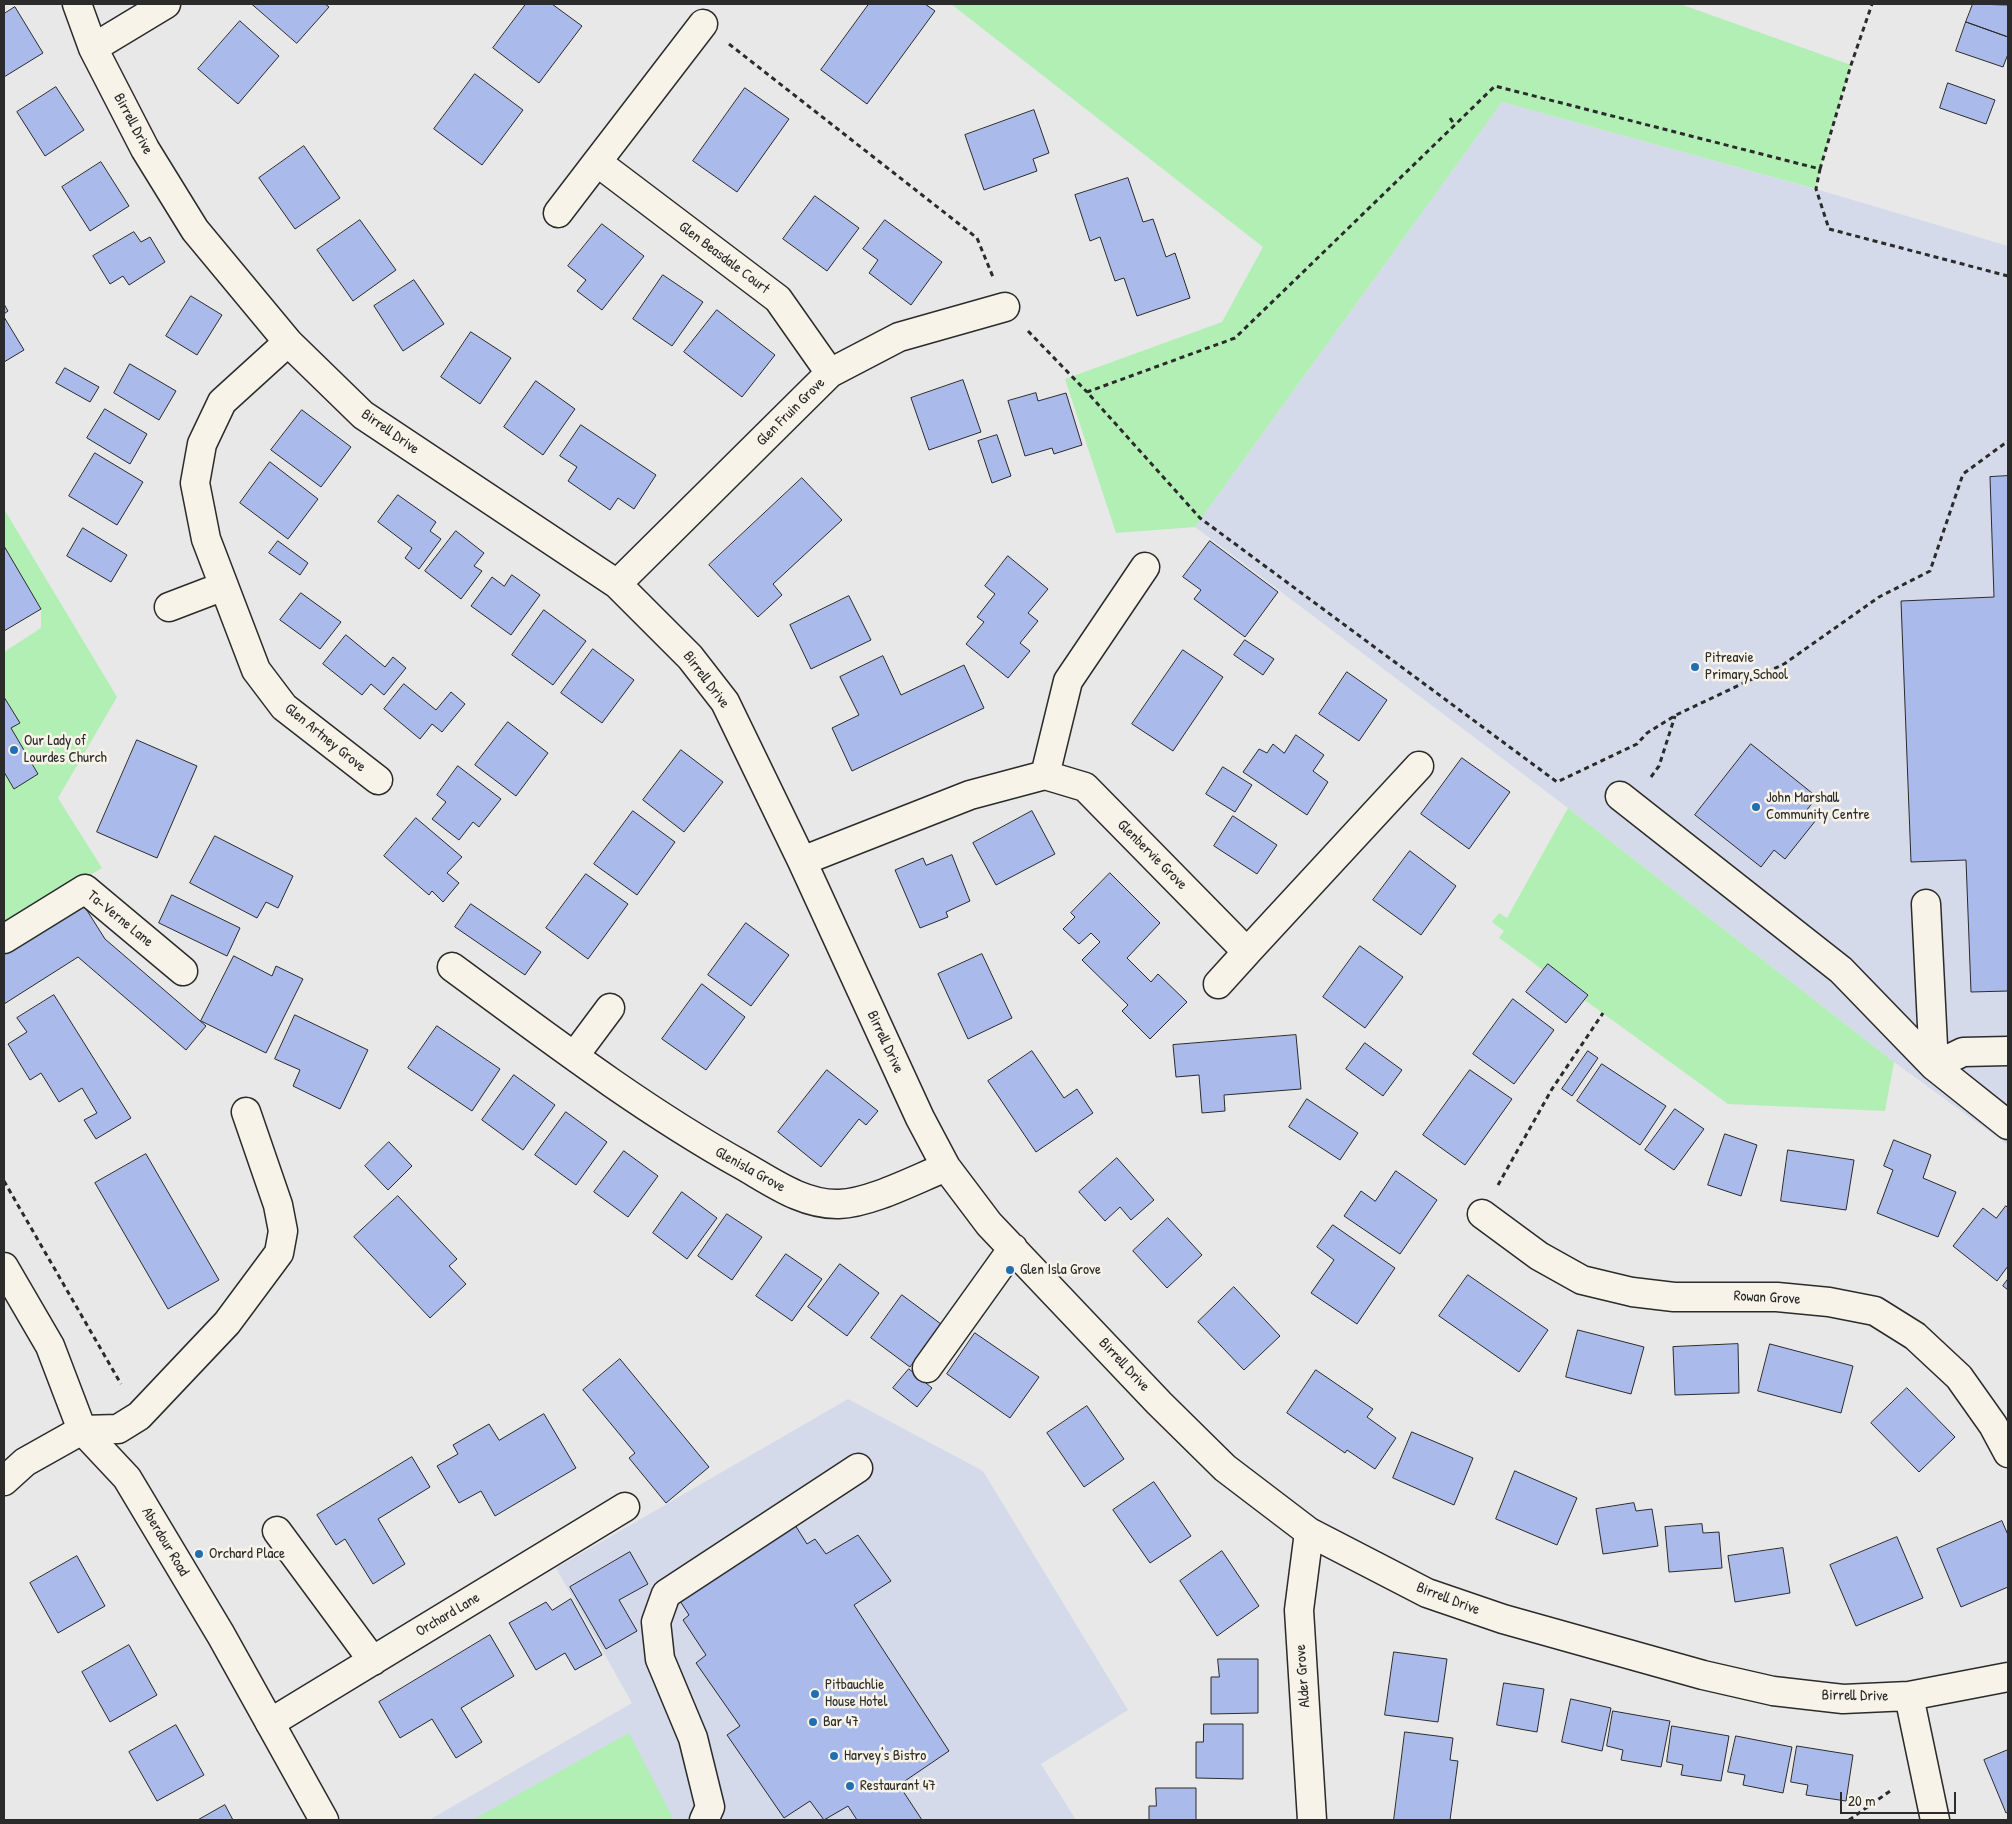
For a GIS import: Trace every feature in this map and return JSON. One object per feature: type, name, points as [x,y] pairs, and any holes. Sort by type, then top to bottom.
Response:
[{"type":"street","name":"Birrell Drive","points":[[77,4],[93,48],[145,149],[194,230],[288,342],[363,415],[617,584],[690,657],[725,702],[802,861],[920,1118],[946,1167],[989,1224],[1160,1403],[1225,1468],[1310,1532],[1427,1593],[1503,1619],[1703,1675],[1773,1691],[1843,1699],[1909,1696],[2008,1677]]},
{"type":"street","points":[[93,48],[166,4]]},
{"type":"street","points":[[558,213],[703,24]]},
{"type":"street","name":"Glen Beasdale Court","points":[[597,162],[778,298],[830,373]]},
{"type":"street","name":"Glen Fruin Grove","points":[[617,584],[830,373],[899,337],[1006,308]]},
{"type":"street","name":"Glen Artney Grove","points":[[288,342],[222,402],[202,444],[195,484],[206,538],[256,670],[284,707],[378,780]]},
{"type":"street","points":[[802,861],[970,795],[1046,775],[1068,681],[1145,567]]},
{"type":"street","points":[[169,606],[224,586]]},
{"type":"street","points":[[1218,984],[1419,766]]},
{"type":"street","name":"Glenbervie Grove","points":[[1046,775],[1084,787],[1247,952]]},
{"type":"street","points":[[1626,800],[1841,970],[1934,1066],[2008,1125]]},
{"type":"street","name":"Ta-Verne Lane","points":[[4,940],[85,889],[183,971]]},
{"type":"street","points":[[1926,904],[1934,1066]]},
{"type":"street","name":"Glenisla Grove","points":[[452,966],[548,1037],[692,1138],[787,1191],[813,1201],[839,1204],[866,1199],[946,1167]]},
{"type":"street","points":[[575,1056],[610,1008]]},
{"type":"street","points":[[1934,1066],[1963,1052],[2008,1051]]},
{"type":"street","points":[[4,1481],[25,1462],[82,1430],[118,1429],[139,1416],[227,1322],[278,1253],[283,1231],[278,1205],[246,1112]]},
{"type":"street","name":"Rowan Grove","points":[[1482,1214],[1539,1256],[1582,1280],[1624,1290],[1674,1297],[1777,1297],[1829,1302],[1875,1311],[1915,1336],[1959,1377],[1993,1425],[2008,1453]]},
{"type":"street","points":[[928,1368],[1013,1248]]},
{"type":"street","name":"Aberdour Road","points":[[4,1267],[50,1346],[82,1430],[126,1478],[221,1636],[324,1820]]},
{"type":"street","points":[[704,1820],[710,1807],[693,1738],[660,1659],[656,1622],[666,1594],[858,1468]]},
{"type":"street","name":"Orchard Lane","points":[[270,1723],[625,1507]]},
{"type":"street","points":[[277,1531],[373,1661]]},
{"type":"street","name":"Alder Grove","points":[[1310,1532],[1299,1610],[1312,1820]]},
{"type":"street","points":[[1909,1696],[1935,1820]]},
{"type":"path","points":[[1872,4],[1851,65],[1820,169],[1816,189],[1829,229],[2008,276]]},
{"type":"path","points":[[703,24],[977,238],[1006,308],[1087,392],[1200,518],[1557,782],[1637,744],[1647,733],[1676,715],[1784,664],[1879,597],[1930,571],[1963,474],[2008,440]]},
{"type":"path","points":[[1087,392],[1235,338],[1495,86],[1820,169]]},
{"type":"path","points":[[1450,118],[1454,124]]},
{"type":"path","points":[[1626,800],[1659,766],[1676,715]]},
{"type":"path","points":[[1482,1214],[1552,1089],[1602,1013]]},
{"type":"path","points":[[4,1181],[139,1416]]},
{"type":"path","points":[[1849,1820],[1923,1769]]},
{"type":"shaded area","name":"Pitreavie Primary School","points":[[1502,102],[1826,192],[2008,246],[2008,1145],[1894,1062],[1568,808],[1195,527]]},
{"type":"shaded area","points":[[848,1399],[983,1471],[1128,1710],[1041,1764],[1076,1820],[429,1820],[632,1703],[556,1568]]},
{"type":"green space","points":[[951,4],[1680,4],[1851,65],[1820,169],[1816,189],[1502,102],[1195,527],[1116,533],[1065,379],[1222,322],[1263,247]]},
{"type":"green space","points":[[4,509],[117,697],[58,798],[102,868],[4,927],[4,772],[14,789],[38,773],[11,728],[20,723],[4,697],[4,652],[41,628],[41,609],[4,546]]},
{"type":"green space","points":[[1568,808],[1894,1062],[1885,1111],[1728,1104],[1499,938],[1504,931],[1492,922],[1499,913],[1507,918]]},
{"type":"green space","points":[[629,1733],[674,1820],[472,1820]]},
{"type":"building","points":[[252,4],[325,4],[329,7],[297,43]]},
{"type":"building","points":[[526,4],[552,4],[582,26],[539,83],[493,48]]},
{"type":"building","points":[[869,4],[925,4],[935,11],[867,104],[821,70]]},
{"type":"building","points":[[1973,4],[2008,5],[2008,37],[1966,22]]},
{"type":"building","points":[[15,7],[43,53],[4,77],[4,14]]},
{"type":"building","points":[[240,21],[279,56],[238,104],[198,69]]},
{"type":"building","points":[[1966,22],[2008,37],[2008,54],[2003,67],[1956,51]]},
{"type":"building","points":[[475,74],[523,110],[482,165],[434,129]]},
{"type":"building","points":[[1948,83],[1995,100],[1986,124],[1940,108]]},
{"type":"building","points":[[56,87],[84,130],[45,156],[17,112]]},
{"type":"building","points":[[745,88],[789,119],[737,192],[693,161]]},
{"type":"building","points":[[1034,110],[1049,153],[1033,159],[1037,171],[984,190],[965,135]]},
{"type":"building","points":[[304,146],[340,198],[295,229],[259,178]]},
{"type":"building","points":[[101,162],[129,206],[90,231],[62,187]]},
{"type":"building","points":[[1128,178],[1143,222],[1153,219],[1166,257],[1175,253],[1190,298],[1137,316],[1124,278],[1115,281],[1100,237],[1090,241],[1075,195]]},
{"type":"building","points":[[815,196],[859,228],[827,271],[783,239]]},
{"type":"building","points":[[360,220],[396,270],[353,301],[317,250]]},
{"type":"building","points":[[885,220],[942,262],[911,305],[869,273],[878,260],[863,249]]},
{"type":"building","points":[[602,224],[644,256],[602,310],[577,291],[586,280],[568,266]]},
{"type":"building","points":[[134,232],[141,242],[150,237],[165,262],[129,285],[123,276],[110,284],[93,256]]},
{"type":"building","points":[[663,275],[703,302],[672,346],[633,319]]},
{"type":"building","points":[[414,280],[444,324],[403,351],[374,306]]},
{"type":"building","points":[[191,296],[222,315],[197,355],[166,336]]},
{"type":"building","points":[[4,304],[8,311],[4,314]]},
{"type":"building","points":[[717,310],[775,355],[742,397],[684,352]]},
{"type":"building","points":[[4,317],[24,350],[4,362]]},
{"type":"building","points":[[471,332],[511,358],[480,404],[441,377]]},
{"type":"building","points":[[130,364],[176,391],[159,420],[114,393]]},
{"type":"building","points":[[65,368],[99,387],[90,402],[56,383]]},
{"type":"building","points":[[963,380],[981,432],[929,450],[911,398]]},
{"type":"building","points":[[536,381],[575,409],[543,455],[504,427]]},
{"type":"building","points":[[1036,393],[1038,401],[1066,393],[1082,445],[1054,454],[1052,448],[1025,456],[1008,401]]},
{"type":"building","points":[[105,409],[147,434],[130,464],[87,438]]},
{"type":"building","points":[[302,410],[351,447],[321,487],[271,450]]},
{"type":"building","points":[[581,425],[656,475],[634,509],[618,498],[610,510],[568,481],[577,467],[560,456]]},
{"type":"building","points":[[997,435],[1011,476],[992,483],[978,441]]},
{"type":"building","points":[[95,453],[143,482],[117,525],[69,496]]},
{"type":"building","points":[[270,462],[318,499],[288,539],[240,503]]},
{"type":"building","points":[[2008,476],[2008,991],[1971,992],[1966,860],[1911,862],[1901,601],[1994,597],[1990,477]]},
{"type":"building","points":[[802,478],[842,520],[773,584],[782,595],[758,617],[709,565]]},
{"type":"building","points":[[398,495],[436,522],[430,531],[441,539],[419,569],[405,558],[412,548],[378,522]]},
{"type":"building","points":[[83,528],[127,555],[111,582],[67,556]]},
{"type":"building","points":[[456,531],[484,553],[474,566],[482,571],[461,599],[425,571]]},
{"type":"building","points":[[278,541],[308,563],[300,575],[269,553]]},
{"type":"building","points":[[1210,541],[1278,592],[1245,637],[1194,599],[1201,590],[1183,577]]},
{"type":"building","points":[[4,546],[41,609],[4,631]]},
{"type":"building","points":[[1008,556],[1048,589],[1028,613],[1038,621],[1020,643],[1030,651],[1008,678],[966,644],[984,622],[977,617],[995,594],[985,586]]},
{"type":"building","points":[[512,575],[540,595],[511,635],[471,606],[492,577],[504,586]]},
{"type":"building","points":[[301,593],[341,622],[320,649],[280,620]]},
{"type":"building","points":[[849,596],[871,640],[811,669],[790,625]]},
{"type":"building","points":[[544,610],[586,641],[553,685],[512,655]]},
{"type":"building","points":[[346,635],[385,667],[393,657],[406,668],[384,695],[371,684],[362,695],[323,664]]},
{"type":"building","points":[[1245,640],[1274,659],[1263,675],[1234,655]]},
{"type":"building","points":[[593,649],[634,680],[602,723],[561,693]]},
{"type":"building","points":[[1183,650],[1223,677],[1173,751],[1132,724]]},
{"type":"building","points":[[883,656],[901,695],[964,665],[984,708],[852,771],[832,728],[859,715],[840,677]]},
{"type":"building","points":[[1347,672],[1387,700],[1359,741],[1319,714]]},
{"type":"building","points":[[404,684],[436,710],[451,692],[465,704],[442,732],[432,724],[420,739],[384,709]]},
{"type":"building","name":"Our Lady of Lourdes Church","points":[[4,697],[20,723],[11,728],[38,774],[14,789],[4,772]]},
{"type":"building","points":[[508,722],[548,753],[516,796],[475,765]]},
{"type":"building","points":[[1296,735],[1324,755],[1313,771],[1328,782],[1307,815],[1243,772],[1259,749],[1267,753],[1273,744],[1284,753]]},
{"type":"building","points":[[137,740],[197,766],[157,858],[97,832]]},
{"type":"building","name":"John Marshall Community Centre","points":[[1751,744],[1817,797],[1806,811],[1816,820],[1785,859],[1774,850],[1761,867],[1695,815]]},
{"type":"building","points":[[681,750],[723,782],[684,832],[643,800]]},
{"type":"building","points":[[1462,758],[1510,792],[1469,849],[1421,814]]},
{"type":"building","points":[[458,766],[501,799],[479,827],[473,822],[459,840],[432,819],[446,802],[437,795]]},
{"type":"building","points":[[1223,767],[1252,785],[1235,812],[1206,794]]},
{"type":"building","points":[[633,811],[675,842],[637,895],[594,864]]},
{"type":"building","points":[[1032,811],[1055,854],[996,885],[973,843]]},
{"type":"building","points":[[1233,816],[1277,845],[1257,874],[1214,846]]},
{"type":"building","points":[[416,818],[462,857],[447,873],[459,883],[443,902],[432,891],[429,895],[384,856]]},
{"type":"building","points":[[215,836],[293,876],[278,908],[266,902],[257,918],[190,883]]},
{"type":"building","points":[[1410,851],[1456,886],[1421,935],[1373,900]]},
{"type":"building","points":[[952,855],[970,901],[946,912],[948,917],[920,928],[895,870],[923,858],[926,865]]},
{"type":"building","points":[[1110,873],[1160,923],[1127,958],[1151,982],[1158,974],[1187,1002],[1150,1039],[1122,1011],[1128,1005],[1082,960],[1100,942],[1091,933],[1079,944],[1063,929],[1075,917],[1071,913]]},
{"type":"building","points":[[586,874],[628,904],[588,959],[546,928]]},
{"type":"building","points":[[172,895],[240,928],[227,956],[159,923]]},
{"type":"building","points":[[81,901],[105,939],[206,1026],[186,1050],[78,957],[4,1004],[4,950]]},
{"type":"building","points":[[471,904],[541,952],[525,975],[455,927]]},
{"type":"building","points":[[746,923],[789,955],[751,1006],[708,975]]},
{"type":"building","points":[[1360,946],[1403,977],[1365,1028],[1323,997]]},
{"type":"building","points":[[982,954],[1012,1018],[968,1039],[938,974]]},
{"type":"building","points":[[234,956],[272,976],[276,966],[303,979],[266,1053],[201,1021]]},
{"type":"building","points":[[1548,964],[1588,995],[1566,1023],[1526,992]]},
{"type":"building","points":[[702,984],[745,1017],[706,1070],[662,1039]]},
{"type":"building","points":[[54,995],[131,1118],[96,1139],[84,1120],[97,1113],[82,1088],[59,1102],[41,1073],[30,1080],[8,1044],[27,1032],[17,1018]]},
{"type":"building","points":[[1513,999],[1554,1030],[1514,1084],[1473,1054]]},
{"type":"building","points":[[295,1015],[368,1050],[340,1109],[293,1086],[300,1070],[275,1059]]},
{"type":"building","points":[[437,1026],[500,1069],[472,1111],[408,1068]]},
{"type":"building","points":[[1296,1035],[1301,1089],[1224,1095],[1225,1111],[1202,1113],[1199,1075],[1176,1077],[1173,1045]]},
{"type":"building","points":[[1365,1043],[1402,1070],[1383,1096],[1346,1069]]},
{"type":"building","points":[[1032,1051],[1064,1098],[1077,1089],[1093,1113],[1036,1152],[988,1081]]},
{"type":"building","points":[[1588,1051],[1598,1058],[1572,1096],[1562,1089]]},
{"type":"building","points":[[1602,1064],[1666,1106],[1640,1145],[1577,1101]]},
{"type":"building","points":[[827,1070],[878,1111],[866,1125],[859,1119],[821,1167],[778,1132]]},
{"type":"building","points":[[1470,1070],[1512,1099],[1465,1165],[1423,1135]]},
{"type":"building","points":[[514,1075],[555,1105],[523,1150],[482,1120]]},
{"type":"building","points":[[1307,1099],[1358,1133],[1340,1160],[1289,1127]]},
{"type":"building","points":[[1675,1109],[1704,1129],[1674,1170],[1645,1150]]},
{"type":"building","points":[[566,1112],[607,1142],[576,1185],[535,1155]]},
{"type":"building","points":[[1725,1134],[1757,1145],[1741,1196],[1708,1185]]},
{"type":"building","points":[[1894,1140],[1931,1155],[1923,1178],[1956,1192],[1938,1237],[1877,1213],[1893,1170],[1884,1166]]},
{"type":"building","points":[[389,1142],[412,1166],[388,1190],[365,1166]]},
{"type":"building","points":[[1788,1150],[1854,1160],[1846,1210],[1781,1201]]},
{"type":"building","points":[[624,1151],[658,1176],[628,1217],[594,1192]]},
{"type":"building","points":[[146,1154],[219,1280],[168,1309],[95,1183]]},
{"type":"building","points":[[1117,1158],[1154,1200],[1131,1220],[1120,1207],[1105,1221],[1079,1192]]},
{"type":"building","points":[[1396,1171],[1437,1200],[1400,1254],[1344,1216],[1361,1191],[1375,1201]]},
{"type":"building","points":[[682,1192],[717,1218],[687,1259],[653,1233]]},
{"type":"building","points":[[398,1196],[457,1259],[449,1266],[466,1284],[430,1318],[354,1237]]},
{"type":"building","points":[[2006,1206],[2008,1208],[2008,1266],[1997,1281],[1953,1246],[1983,1208],[1996,1218]]},
{"type":"building","points":[[727,1214],[762,1237],[732,1280],[698,1256]]},
{"type":"building","points":[[1168,1218],[1202,1255],[1167,1288],[1133,1251]]},
{"type":"building","points":[[1333,1225],[1395,1268],[1357,1324],[1311,1293],[1334,1260],[1317,1247]]},
{"type":"building","points":[[786,1254],[822,1279],[792,1321],[756,1296]]},
{"type":"building","points":[[840,1264],[879,1293],[847,1336],[808,1307]]},
{"type":"building","points":[[1468,1275],[1548,1330],[1519,1372],[1439,1316]]},
{"type":"building","points":[[2008,1279],[2008,1290],[2003,1286]]},
{"type":"building","points":[[1234,1287],[1280,1336],[1244,1370],[1198,1322]]},
{"type":"building","points":[[902,1295],[941,1324],[910,1367],[871,1338]]},
{"type":"building","points":[[1578,1330],[1644,1347],[1631,1394],[1566,1377]]},
{"type":"building","points":[[975,1333],[1039,1377],[1010,1418],[947,1374]]},
{"type":"building","points":[[1738,1344],[1739,1393],[1675,1395],[1673,1347]]},
{"type":"building","points":[[1770,1344],[1853,1366],[1841,1413],[1758,1391]]},
{"type":"building","points":[[620,1359],[709,1467],[666,1503],[629,1458],[635,1453],[583,1390]]},
{"type":"building","points":[[909,1369],[932,1388],[917,1407],[893,1388]]},
{"type":"building","points":[[1316,1370],[1373,1409],[1367,1417],[1396,1438],[1375,1469],[1347,1450],[1345,1453],[1287,1413]]},
{"type":"building","points":[[1907,1388],[1955,1437],[1919,1472],[1871,1423]]},
{"type":"building","points":[[1087,1406],[1124,1459],[1084,1487],[1047,1433]]},
{"type":"building","points":[[544,1414],[576,1468],[495,1516],[481,1491],[459,1503],[437,1466],[458,1454],[453,1445],[489,1424],[499,1440]]},
{"type":"building","points":[[1412,1432],[1473,1458],[1454,1505],[1393,1478]]},
{"type":"building","points":[[412,1457],[430,1487],[378,1519],[405,1564],[373,1584],[345,1539],[336,1545],[317,1515]]},
{"type":"building","points":[[1515,1471],[1577,1498],[1557,1545],[1496,1519]]},
{"type":"building","points":[[1154,1482],[1191,1536],[1150,1563],[1113,1510]]},
{"type":"building","points":[[1634,1503],[1636,1511],[1652,1509],[1658,1546],[1603,1554],[1596,1509]]},
{"type":"building","points":[[2002,1521],[2008,1535],[2008,1587],[1961,1607],[1937,1549]]},
{"type":"building","points":[[1702,1524],[1703,1533],[1719,1532],[1722,1568],[1669,1572],[1665,1527]]},
{"type":"building","name":"Pitbauchlie House Hotel","points":[[795,1525],[807,1544],[815,1539],[826,1554],[858,1535],[891,1581],[854,1605],[949,1751],[899,1785],[922,1820],[857,1820],[848,1806],[824,1820],[810,1801],[784,1818],[727,1735],[740,1726],[696,1663],[706,1655],[683,1620],[689,1615],[680,1601]]},
{"type":"building","points":[[1897,1537],[1923,1598],[1856,1626],[1830,1565]]},
{"type":"building","points":[[1783,1548],[1790,1593],[1735,1602],[1728,1556]]},
{"type":"building","points":[[1222,1551],[1259,1606],[1217,1636],[1180,1581]]},
{"type":"building","points":[[630,1552],[648,1584],[619,1600],[637,1631],[606,1649],[570,1587]]},
{"type":"building","points":[[77,1556],[105,1606],[58,1633],[30,1583]]},
{"type":"building","points":[[571,1599],[602,1655],[575,1670],[565,1653],[536,1670],[509,1623],[546,1602],[552,1610]]},
{"type":"building","points":[[490,1635],[514,1676],[461,1708],[482,1742],[456,1758],[432,1719],[400,1738],[379,1702]]},
{"type":"building","points":[[129,1645],[157,1695],[110,1722],[82,1672]]},
{"type":"building","points":[[1394,1652],[1447,1659],[1438,1722],[1385,1715]]},
{"type":"building","points":[[1218,1659],[1258,1659],[1258,1713],[1211,1714],[1211,1677],[1219,1677]]},
{"type":"building","points":[[1504,1683],[1544,1689],[1537,1732],[1497,1725]]},
{"type":"building","points":[[1571,1699],[1611,1708],[1602,1751],[1562,1742]]},
{"type":"building","points":[[1613,1711],[1670,1721],[1661,1767],[1621,1760],[1623,1750],[1607,1746]]},
{"type":"building","points":[[1204,1724],[1243,1724],[1243,1779],[1196,1778],[1196,1742],[1203,1742]]},
{"type":"building","points":[[176,1725],[204,1775],[157,1801],[129,1752]]},
{"type":"building","points":[[1672,1726],[1729,1736],[1721,1781],[1681,1775],[1683,1765],[1667,1762]]},
{"type":"building","points":[[1405,1732],[1453,1738],[1450,1760],[1458,1761],[1450,1820],[1394,1820]]},
{"type":"building","points":[[1736,1736],[1792,1747],[1783,1793],[1743,1785],[1745,1775],[1728,1772]]},
{"type":"building","points":[[1797,1746],[1853,1755],[1846,1801],[1806,1795],[1808,1785],[1791,1782]]},
{"type":"building","points":[[2008,1750],[2008,1812],[2006,1813],[1984,1760]]},
{"type":"building","points":[[1156,1788],[1196,1788],[1196,1820],[1149,1820],[1149,1806],[1156,1806]]},
{"type":"building","points":[[225,1805],[233,1820],[198,1820]]},
{"type":"place","name":"Pitreavie Primary School","points":[[1695,667]]},
{"type":"place","name":"Our Lady of Lourdes Church","points":[[14,750]]},
{"type":"place","name":"John Marshall Community Centre","points":[[1756,807]]},
{"type":"place","name":"Glen Isla Grove","points":[[1010,1270]]},
{"type":"place","name":"Orchard Place","points":[[199,1554]]},
{"type":"place","name":"Pitbauchlie House Hotel","points":[[815,1694]]},
{"type":"place","name":"Bar 47","points":[[813,1722]]},
{"type":"place","name":"Harvey's Bistro","points":[[834,1756]]},
{"type":"place","name":"Restaurant 47","points":[[850,1786]]}]
